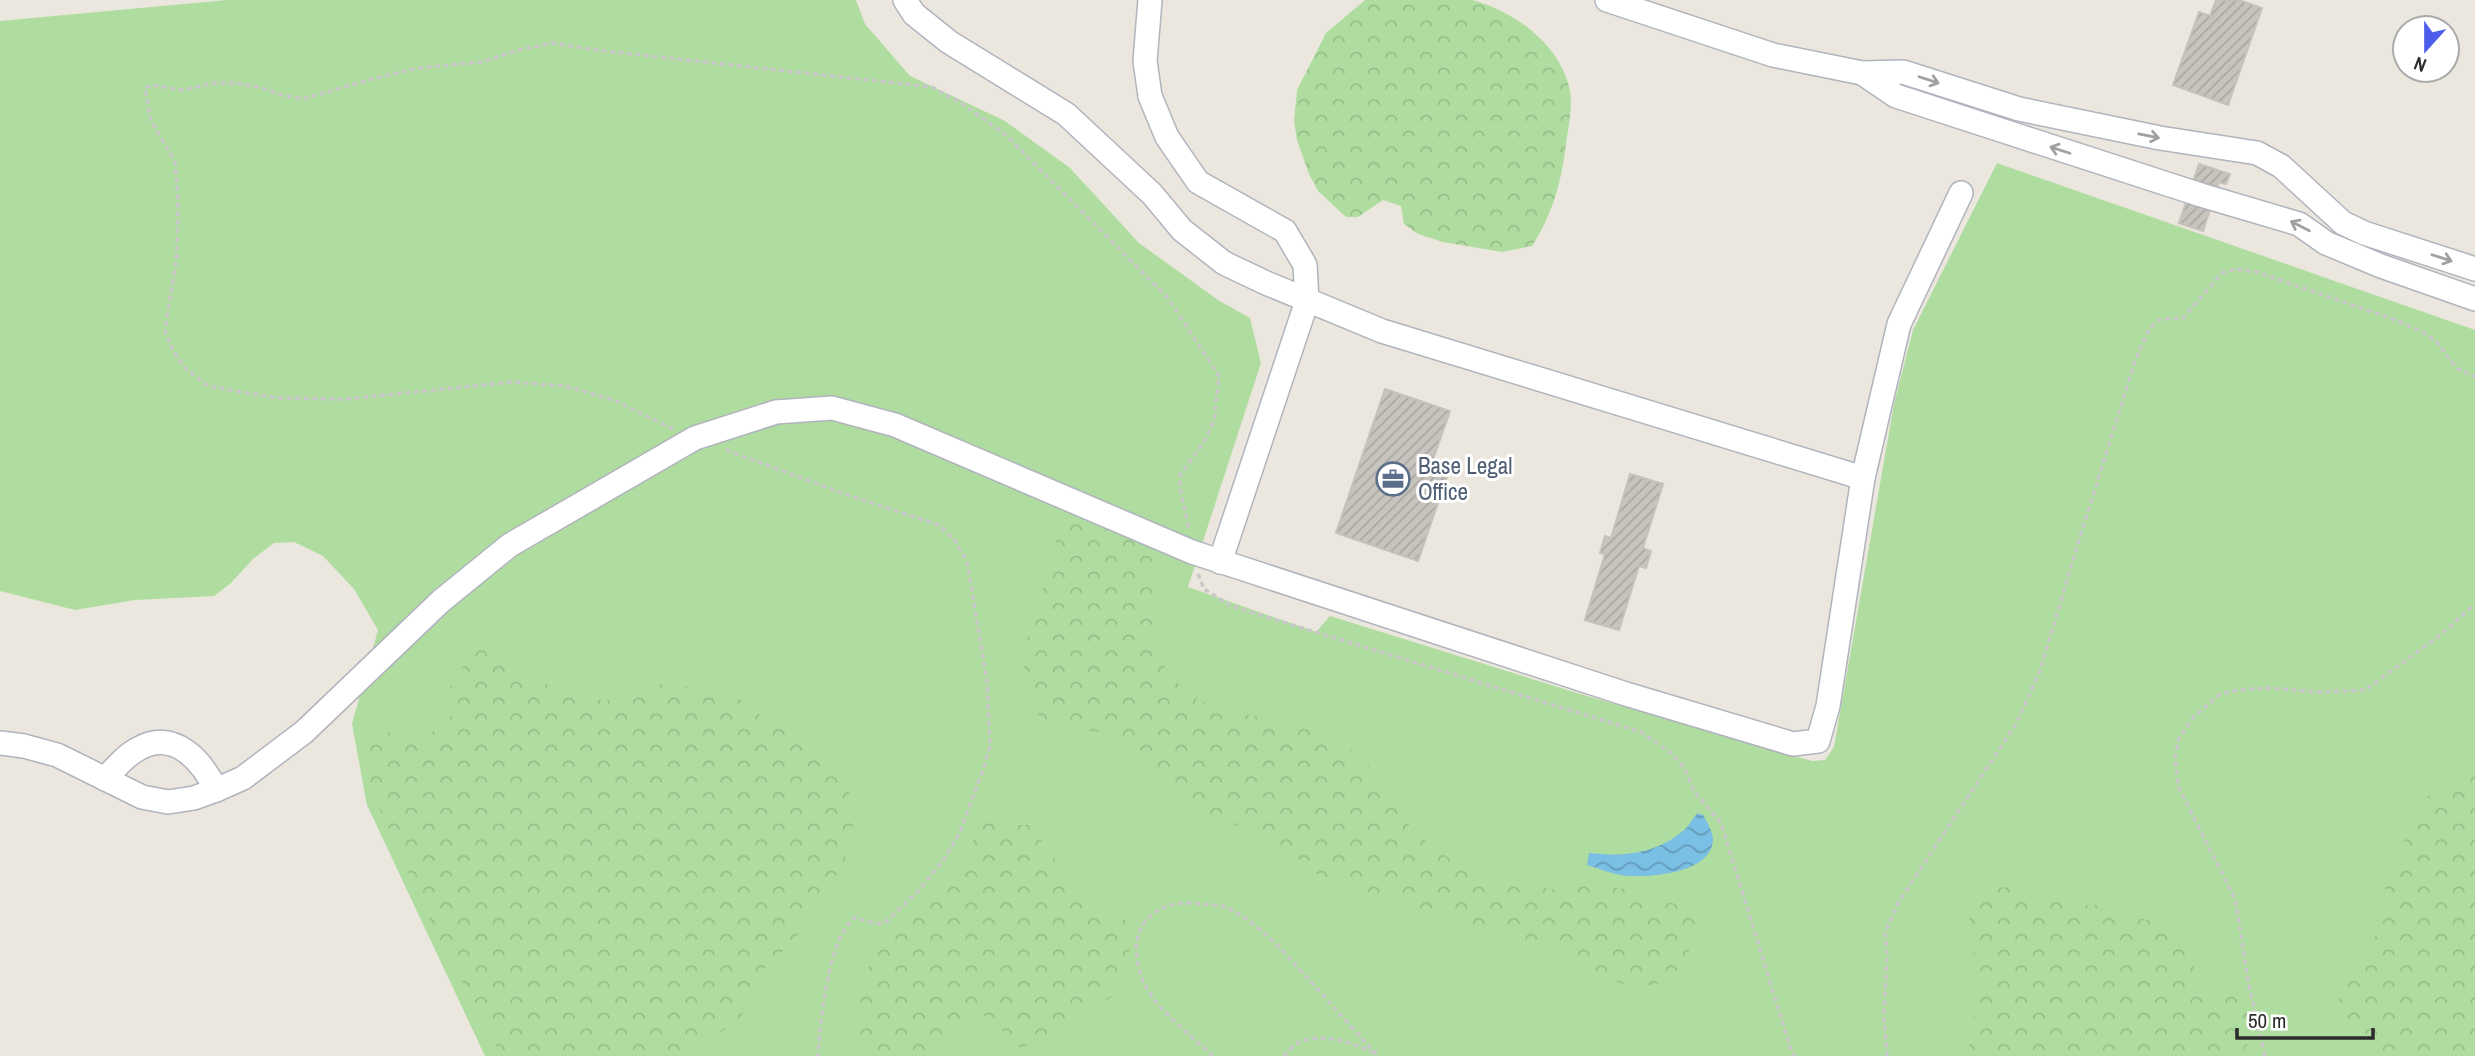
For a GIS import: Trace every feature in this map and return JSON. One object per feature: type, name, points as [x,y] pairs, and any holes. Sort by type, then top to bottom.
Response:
[{"type":"street","points":[[905,0],[914,14],[949,42],[1066,114],[1152,194],[1182,230],[1224,263],[1382,331],[1863,478]]},
{"type":"street","points":[[1150,0],[1145,61],[1150,96],[1167,137],[1198,181],[1285,231],[1305,265],[1307,300],[1220,562]]},
{"type":"street","points":[[1607,0],[1773,55],[1862,73],[1903,72],[2019,109],[2160,138],[2257,153],[2281,166],[2364,233],[2394,250],[2447,289],[2475,299]]},
{"type":"street","points":[[1862,73],[1896,96],[2188,191],[2299,224],[2326,243],[2394,250],[2475,269]]},
{"type":"street","points":[[0,743],[57,755],[142,797],[169,802],[216,790],[243,778],[304,732],[441,601],[510,545],[695,438],[776,412],[832,408],[895,425],[1220,562],[1626,694],[1793,744],[1818,741],[1828,706],[1863,478],[1899,324],[1961,193]]},
{"type":"street","points":[[105,779],[138,748],[151,743],[168,744],[184,748],[198,760],[208,772],[216,790]]},
{"type":"path","points":[[1886,1056],[1885,932],[1900,900],[2016,724],[2040,671],[2135,361],[2149,329],[2160,319],[2183,318],[2222,273],[2235,269],[2257,272],[2423,332],[2437,342],[2456,368],[2475,377]]},
{"type":"path","points":[[2265,1056],[2249,986],[2235,899],[2179,788],[2175,758],[2179,738],[2194,717],[2220,695],[2238,690],[2365,690],[2438,637],[2475,604]]},
{"type":"path","points":[[1735,866],[1793,1055]]},
{"type":"path","points":[[1213,1056],[1165,1011],[1143,981],[1134,954],[1138,932],[1148,917],[1167,906],[1190,902],[1226,907],[1264,932],[1378,1055]]},
{"type":"path","points":[[1284,1056],[1295,1044],[1312,1039],[1355,1044],[1378,1055]]},
{"type":"green space","points":[[227,0],[856,0],[865,24],[910,76],[1005,121],[1070,168],[1139,243],[1218,300],[1250,318],[1261,363],[1188,587],[1316,632],[1330,616],[1577,693],[1812,761],[1825,760],[1834,747],[1894,404],[1913,330],[1997,163],[2475,330],[2475,1056],[485,1056],[367,805],[352,724],[378,630],[354,589],[323,556],[294,542],[274,543],[214,596],[135,600],[75,610],[0,591],[0,21]]},
{"type":"green space","points":[[1365,0],[1472,0],[1488,5],[1520,22],[1547,45],[1557,59],[1570,91],[1570,118],[1555,197],[1532,246],[1502,252],[1443,242],[1418,234],[1404,224],[1401,206],[1383,200],[1358,217],[1346,217],[1318,191],[1297,140],[1294,121],[1297,90],[1326,33]]},
{"type":"green space","points":[[1067,514],[1141,540],[1153,554],[1156,601],[1153,632],[1162,663],[1187,694],[1222,711],[1288,721],[1356,752],[1384,782],[1400,816],[1435,850],[1489,880],[1567,890],[1592,884],[1635,891],[1675,904],[1697,920],[1690,948],[1681,968],[1661,983],[1636,987],[1605,979],[1577,955],[1463,924],[1320,876],[1279,844],[1188,804],[1159,781],[1133,751],[1103,732],[1064,730],[1031,711],[1024,679],[1023,651],[1053,559],[1059,524]]},
{"type":"green space","points":[[476,645],[493,646],[514,659],[528,676],[555,688],[605,701],[666,683],[732,695],[785,731],[807,735],[836,760],[852,800],[855,817],[844,863],[792,945],[770,960],[751,991],[741,1017],[690,1056],[662,1056],[656,1052],[649,1056],[501,1056],[416,894],[400,850],[372,794],[368,761],[370,729],[379,725],[398,738],[423,735],[441,726],[453,713],[449,689]]},
{"type":"green space","points":[[2475,768],[2475,1056],[2375,1056],[2335,1022],[2336,1007],[2346,985],[2369,950],[2382,919],[2385,889],[2424,799],[2460,774]]},
{"type":"green space","points":[[1003,817],[1018,825],[1031,825],[1081,891],[1102,909],[1129,924],[1131,940],[1123,983],[1106,1000],[1026,1046],[1002,1047],[1000,1042],[1003,1033],[999,1021],[987,1015],[957,1027],[931,1044],[935,1056],[858,1056],[861,990],[880,935],[909,908],[932,896],[947,880],[978,833],[982,818]]},
{"type":"green space","points":[[2018,887],[2049,899],[2085,905],[2109,905],[2135,917],[2160,923],[2183,935],[2194,968],[2194,980],[2206,991],[2227,993],[2241,1003],[2246,1011],[2251,1041],[2244,1048],[2244,1056],[1967,1056],[1976,1006],[1976,974],[1968,904],[1982,888]]},
{"type":"water","points":[[1698,813],[1703,815],[1713,840],[1710,851],[1692,866],[1666,874],[1629,876],[1587,865],[1589,853],[1627,854],[1663,844],[1684,830]]},
{"type":"building","points":[[2216,0],[2239,0],[2262,8],[2228,105],[2173,85],[2199,12],[2210,16]]},
{"type":"building","points":[[2199,164],[2230,174],[2226,184],[2219,182],[2203,231],[2179,223]]},
{"type":"building","points":[[1385,389],[1450,411],[1429,471],[1447,477],[1418,561],[1336,533]]},
{"type":"building","points":[[1630,474],[1663,484],[1643,548],[1651,551],[1646,568],[1639,566],[1619,630],[1585,620],[1605,554],[1600,553],[1605,536],[1611,538]]},
{"type":"place","name":"Base Legal Office","points":[[1393,479]]}]
